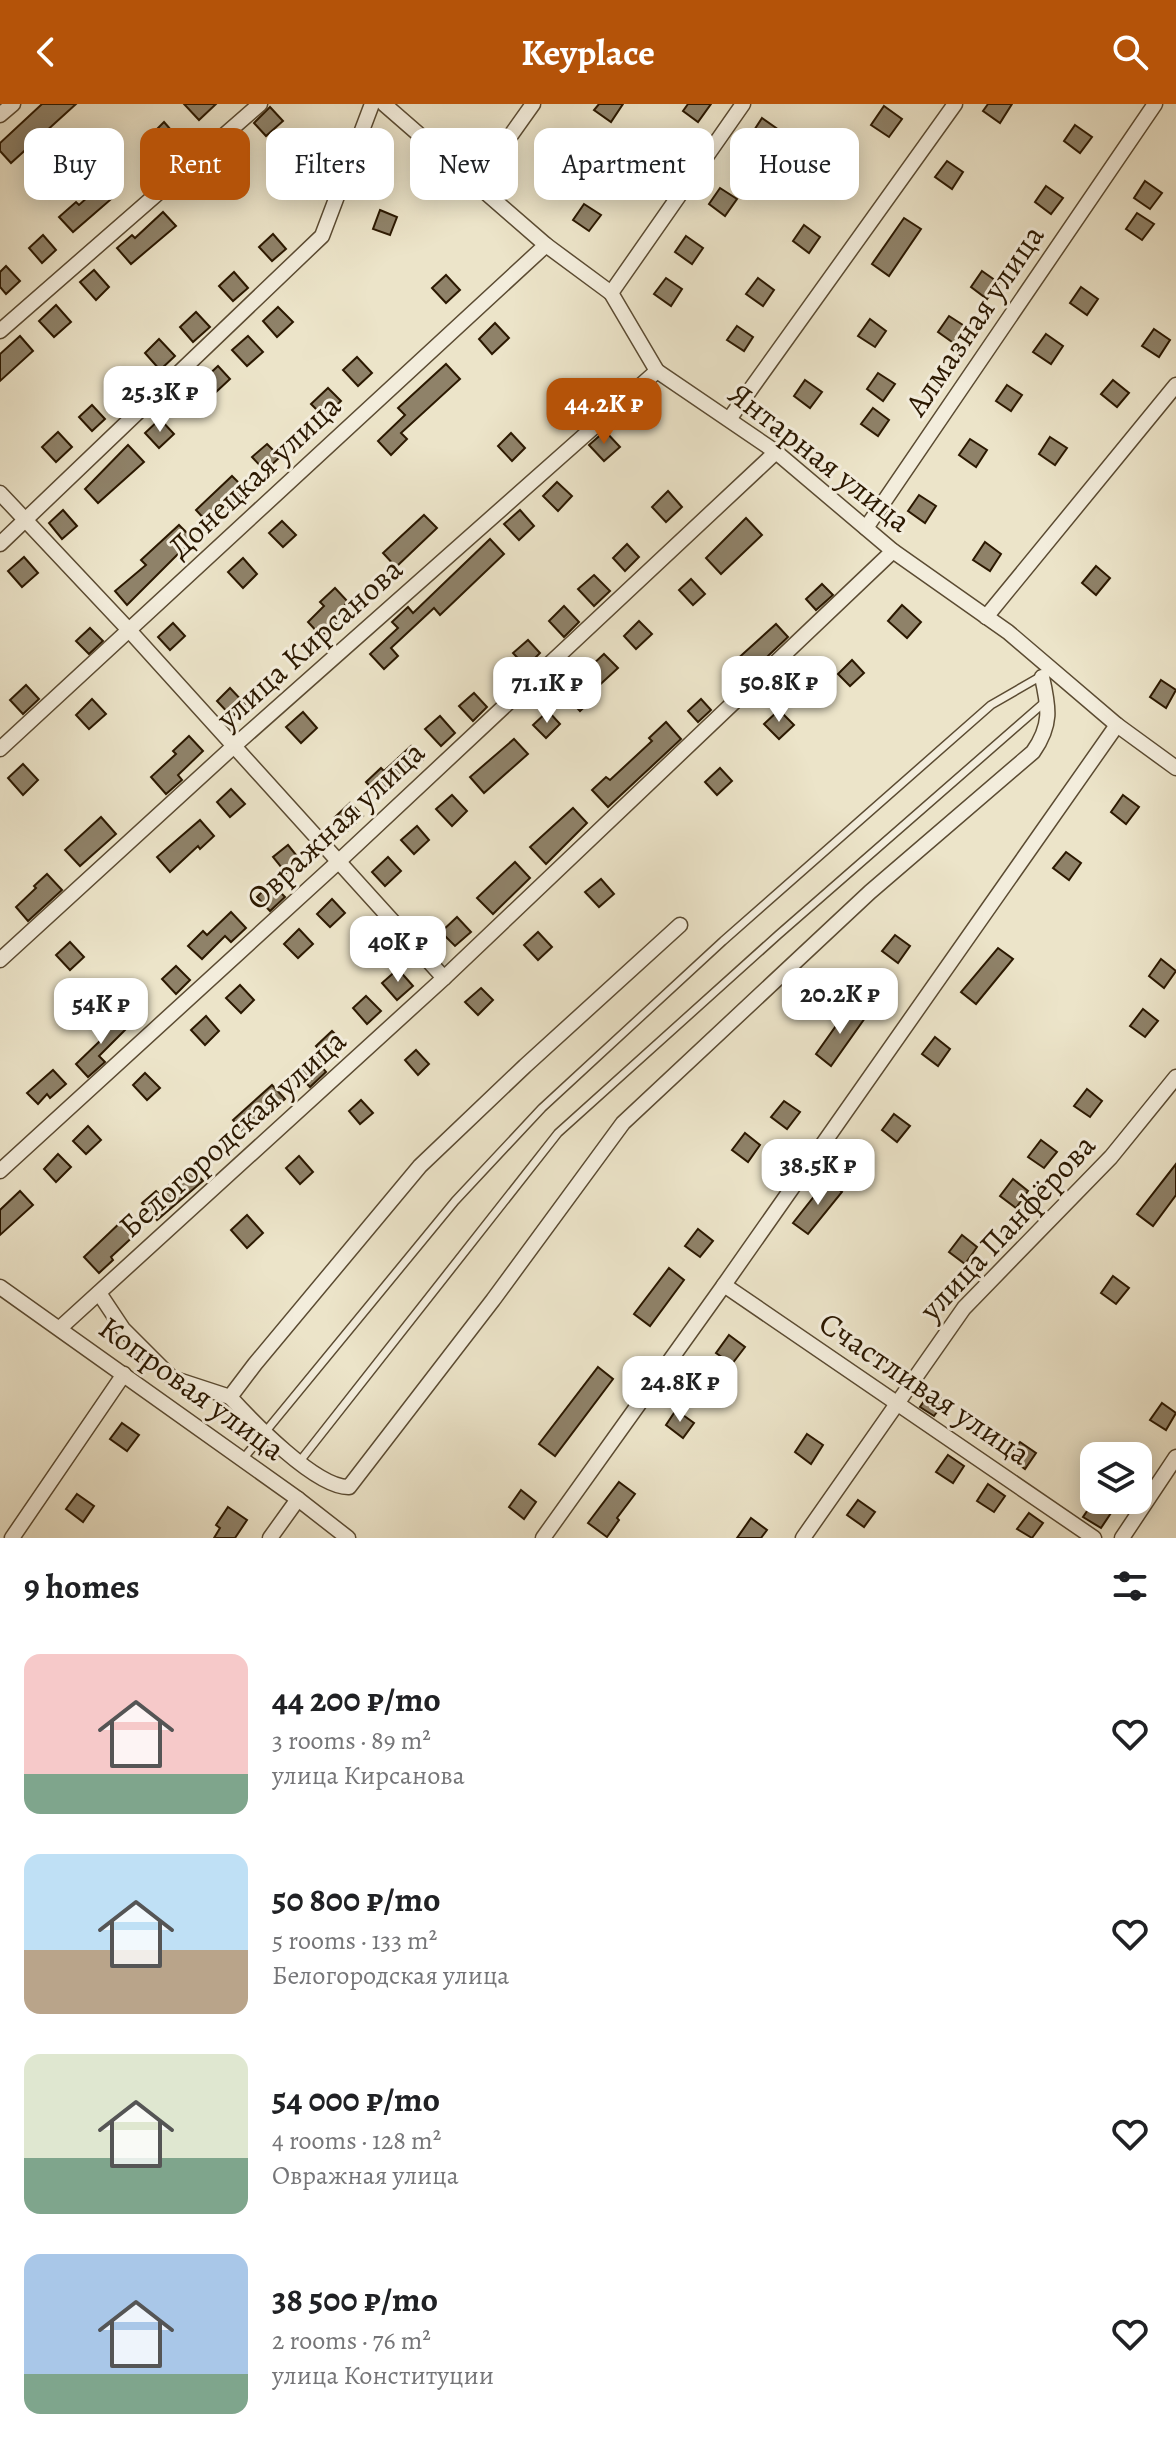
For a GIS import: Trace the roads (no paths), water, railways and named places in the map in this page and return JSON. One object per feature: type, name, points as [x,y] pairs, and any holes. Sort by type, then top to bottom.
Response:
[{"type":"street","points":[[0,115],[13,104]]},
{"type":"street","points":[[0,331],[260,104]]},
{"type":"street","points":[[0,544],[322,236],[372,104]]},
{"type":"street","name":"Янтарная улица","points":[[384,104],[412,128]]},
{"type":"street","points":[[516,128],[533,104]]},
{"type":"street","points":[[611,293],[743,104]]},
{"type":"street","points":[[730,418],[955,104]]},
{"type":"street","name":"Алмазная улица","points":[[866,528],[1155,104]]},
{"type":"street","name":"Янтарная улица","points":[[494,200],[546,245],[611,293],[657,371],[776,452],[893,551],[986,617],[1046,672],[1176,768]]},
{"type":"street","name":"Донецкая улица","points":[[0,749],[546,245]]},
{"type":"street","name":"улица Кирсанова","points":[[0,960],[234,746],[657,371]]},
{"type":"street","points":[[986,617],[1176,385]]},
{"type":"street","name":"Овражная улица","points":[[0,1171],[338,862],[776,452]]},
{"type":"street","points":[[0,493],[128,629],[444,978]]},
{"type":"street","name":"Белогородская улица","points":[[60,1328],[444,978],[893,551]]},
{"type":"street","points":[[99,1293],[123,1329],[172,1378],[230,1397],[264,1434],[340,1488],[349,1487],[493,1300],[623,1123],[870,892],[1033,752],[1044,735],[1048,719],[1046,672]]},
{"type":"street","points":[[543,1538],[1117,725]]},
{"type":"street","points":[[230,1397],[420,1166],[680,925]]},
{"type":"street","name":"улица Панфёрова","points":[[803,1538],[964,1308],[1111,1157],[1176,1077]]},
{"type":"street","name":"Счастливая улица","points":[[724,1285],[1094,1538]]},
{"type":"street","name":"Копровая улица","points":[[0,1287],[243,1459],[348,1538]]},
{"type":"street","points":[[12,1538],[124,1374]]},
{"type":"street","points":[[1122,1538],[1176,1457]]},
{"type":"street","points":[[270,1538],[298,1499]]},
{"type":"lane","points":[[243,1459],[455,1201],[542,1108],[723,941],[991,705],[1046,672]]},
{"type":"lane","points":[[300,1461],[558,1133],[789,924],[1047,699]]}]
